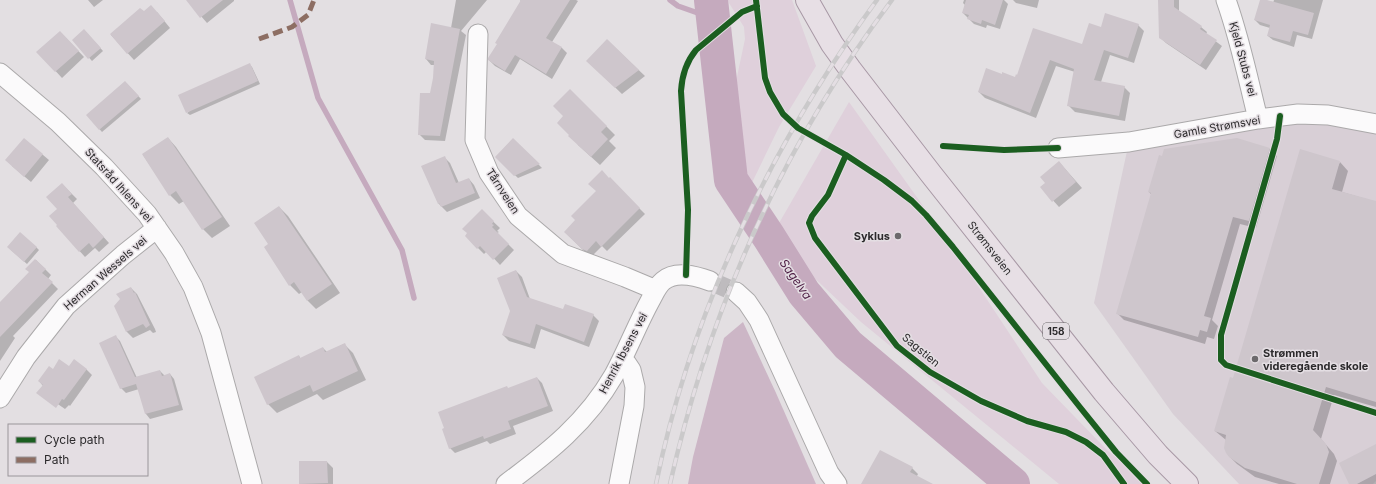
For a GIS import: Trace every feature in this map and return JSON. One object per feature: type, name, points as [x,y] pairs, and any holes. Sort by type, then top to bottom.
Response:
[{"type":"main road","name":"Strømsveien","points":[[807,0],[832,44],[931,174],[1104,392],[1158,455],[1187,484]]},
{"type":"street","name":"Kjeld Stubs vei","points":[[1226,0],[1258,119]]},
{"type":"street","name":"Tårnveien","points":[[478,34],[475,140],[489,173],[518,216],[563,254],[656,290]]},
{"type":"street","name":"Statsråd Ihlens vei","points":[[0,73],[58,122],[88,150],[134,199],[157,228],[184,271],[205,316],[217,354],[252,484]]},
{"type":"street","name":"Gamle Strømsvei","points":[[1058,148],[1129,142],[1258,119],[1298,114],[1328,115],[1376,124]]},
{"type":"street","name":"Herman Wessels vei","points":[[0,398],[26,357],[66,306],[157,228]]},
{"type":"street","name":"Henrik Ibsens vei","points":[[506,484],[549,451],[581,421],[605,389],[656,290],[663,281],[672,276],[686,275],[710,281]]},
{"type":"street","points":[[736,292],[747,302],[759,320],[829,473],[837,484]]},
{"type":"street","points":[[619,484],[634,406],[635,387],[631,370],[622,358]]},
{"type":"shaded area","points":[[728,0],[792,0],[816,66],[779,127],[745,197],[734,91],[745,39],[744,27]]},
{"type":"shaded area","points":[[849,102],[951,245],[1042,383],[1107,450],[1148,484],[1059,484],[861,322],[771,237]]},
{"type":"shaded area","name":"Strømmen videregående skole","points":[[1280,123],[1376,124],[1376,481],[1373,484],[1239,484],[1173,414],[1094,303],[1129,142]]},
{"type":"shaded area","points":[[743,322],[816,484],[688,484],[693,457],[724,338]]},
{"type":"building","points":[[186,0],[223,0],[200,18]]},
{"type":"building","points":[[521,0],[570,0],[546,38],[562,47],[546,74],[515,55],[505,71],[488,60],[497,44],[495,43]]},
{"type":"building","points":[[966,0],[1003,0],[995,25],[982,20],[981,24],[967,19],[969,15],[962,13]]},
{"type":"building","points":[[1158,0],[1174,0],[1174,7],[1202,26],[1200,29],[1217,40],[1200,65],[1159,38]]},
{"type":"building","points":[[1260,0],[1267,0],[1314,13],[1308,35],[1293,31],[1290,42],[1267,36],[1270,25],[1254,20]]},
{"type":"building","points":[[151,5],[165,21],[127,54],[110,34],[140,8],[144,11]]},
{"type":"building","points":[[1105,13],[1139,24],[1128,58],[1104,50],[1094,80],[1125,86],[1119,116],[1067,106],[1074,69],[1050,60],[1030,113],[978,92],[986,68],[1015,77],[1016,74],[1017,75],[1033,28],[1082,44],[1089,23],[1101,27]]},
{"type":"building","points":[[431,23],[460,29],[440,136],[418,135],[420,93],[430,93],[433,78],[434,61],[425,59]]},
{"type":"building","points":[[84,29],[101,48],[88,59],[72,40]]},
{"type":"building","points":[[60,31],[79,51],[55,72],[36,52]]},
{"type":"building","points":[[607,39],[639,70],[615,88],[586,61]]},
{"type":"building","points":[[250,63],[258,81],[186,113],[178,95]]},
{"type":"building","points":[[125,81],[139,96],[99,130],[86,115]]},
{"type":"building","points":[[570,89],[607,126],[601,132],[608,139],[591,157],[568,136],[569,135],[557,123],[563,116],[553,106]]},
{"type":"building","points":[[168,137],[222,217],[202,230],[176,191],[169,196],[142,154]]},
{"type":"building","points":[[24,138],[43,154],[24,177],[5,160]]},
{"type":"building","points":[[513,138],[540,164],[514,176],[495,157]]},
{"type":"building","points":[[1237,138],[1270,148],[1249,221],[1233,217],[1204,316],[1211,318],[1207,332],[1200,330],[1198,337],[1116,314],[1151,193],[1148,192],[1159,155],[1162,156],[1164,149]]},
{"type":"building","points":[[1300,149],[1340,161],[1332,189],[1376,201],[1376,402],[1326,387],[1313,430],[1326,444],[1329,452],[1319,484],[1297,484],[1245,468],[1229,457],[1226,453],[1224,448],[1226,435],[1214,431],[1230,377],[1233,378]]},
{"type":"building","points":[[445,156],[456,183],[469,178],[475,193],[441,207],[439,203],[438,204],[421,166]]},
{"type":"building","points":[[1059,161],[1076,182],[1052,202],[1040,187],[1045,183],[1040,177]]},
{"type":"building","points":[[602,170],[640,208],[601,247],[596,241],[587,251],[582,249],[564,232],[575,220],[571,216],[596,191],[588,184]]},
{"type":"building","points":[[62,183],[72,194],[68,197],[104,237],[93,248],[89,243],[79,252],[49,216],[57,209],[46,197]]},
{"type":"building","points":[[279,206],[332,284],[307,301],[294,282],[289,286],[264,247],[268,244],[254,223]]},
{"type":"building","points":[[482,209],[494,221],[492,224],[494,225],[492,227],[509,244],[493,260],[480,246],[477,249],[465,236],[467,233],[462,229]]},
{"type":"building","points":[[20,232],[37,247],[24,262],[7,247]]},
{"type":"building","points":[[35,259],[46,269],[42,273],[53,282],[0,337],[0,302],[29,272],[25,269]]},
{"type":"building","points":[[516,270],[527,297],[563,309],[565,304],[594,314],[584,342],[536,324],[530,344],[502,335],[510,311],[497,278]]},
{"type":"building","points":[[131,287],[134,293],[135,292],[150,325],[146,328],[143,324],[126,332],[114,306],[120,299],[116,294]]},
{"type":"building","points":[[116,335],[135,377],[160,370],[162,376],[170,373],[179,405],[145,414],[136,384],[120,389],[99,343]]},
{"type":"building","points":[[345,343],[358,371],[313,392],[310,385],[267,405],[254,377],[299,355],[300,358],[323,347],[325,352]]},
{"type":"building","points":[[59,359],[69,366],[74,359],[87,369],[64,400],[62,399],[56,408],[36,393],[43,385],[38,381],[49,366],[53,369]]},
{"type":"building","points":[[537,377],[548,406],[508,421],[511,429],[484,439],[483,436],[449,449],[438,412],[507,386],[508,388]]},
{"type":"building","points":[[1376,444],[1376,474],[1357,484],[1349,484],[1339,463]]},
{"type":"building","points":[[880,450],[913,467],[910,472],[933,484],[861,484]]},
{"type":"building","points":[[299,461],[327,461],[328,483],[299,484]]},
{"type":"waterway","points":[[290,0],[318,98],[402,250],[414,298]]},
{"type":"waterway","points":[[670,0],[678,6],[712,18]]},
{"type":"waterway","name":"Sagelva","points":[[711,0],[731,180],[804,293],[848,345],[1013,484]]},
{"type":"tunnel","points":[[710,281],[736,292]]},
{"type":"railway","points":[[656,484],[672,419],[691,355],[714,292],[741,230],[770,170],[803,111],[877,0]]},
{"type":"railway","points":[[670,484],[687,418],[706,354],[729,291],[755,230],[784,170],[817,112],[853,55],[892,0]]},
{"type":"marked path","points":[[259,39],[292,27],[308,15],[314,0]]},
{"type":"cycle path","points":[[756,0],[765,78],[770,92],[783,114],[798,128],[846,155],[884,180],[912,201],[926,215],[1116,452],[1147,484]]},
{"type":"cycle path","points":[[686,275],[688,210],[681,91],[682,80],[687,64],[696,50],[742,12],[757,6]]},
{"type":"cycle path","points":[[1280,116],[1277,139],[1221,335],[1221,360],[1226,365],[1376,413]]},
{"type":"cycle path","points":[[943,146],[1004,150],[1058,148]]},
{"type":"cycle path","name":"Sagstien","points":[[846,155],[828,195],[812,216],[809,223],[815,238],[897,346],[930,372],[981,401],[1027,421],[1066,432],[1086,442],[1103,455],[1124,484]]},
{"type":"place","name":"Syklus","points":[[898,236]]},
{"type":"place","name":"Strømmen videregående skole","points":[[1255,359]]}]
